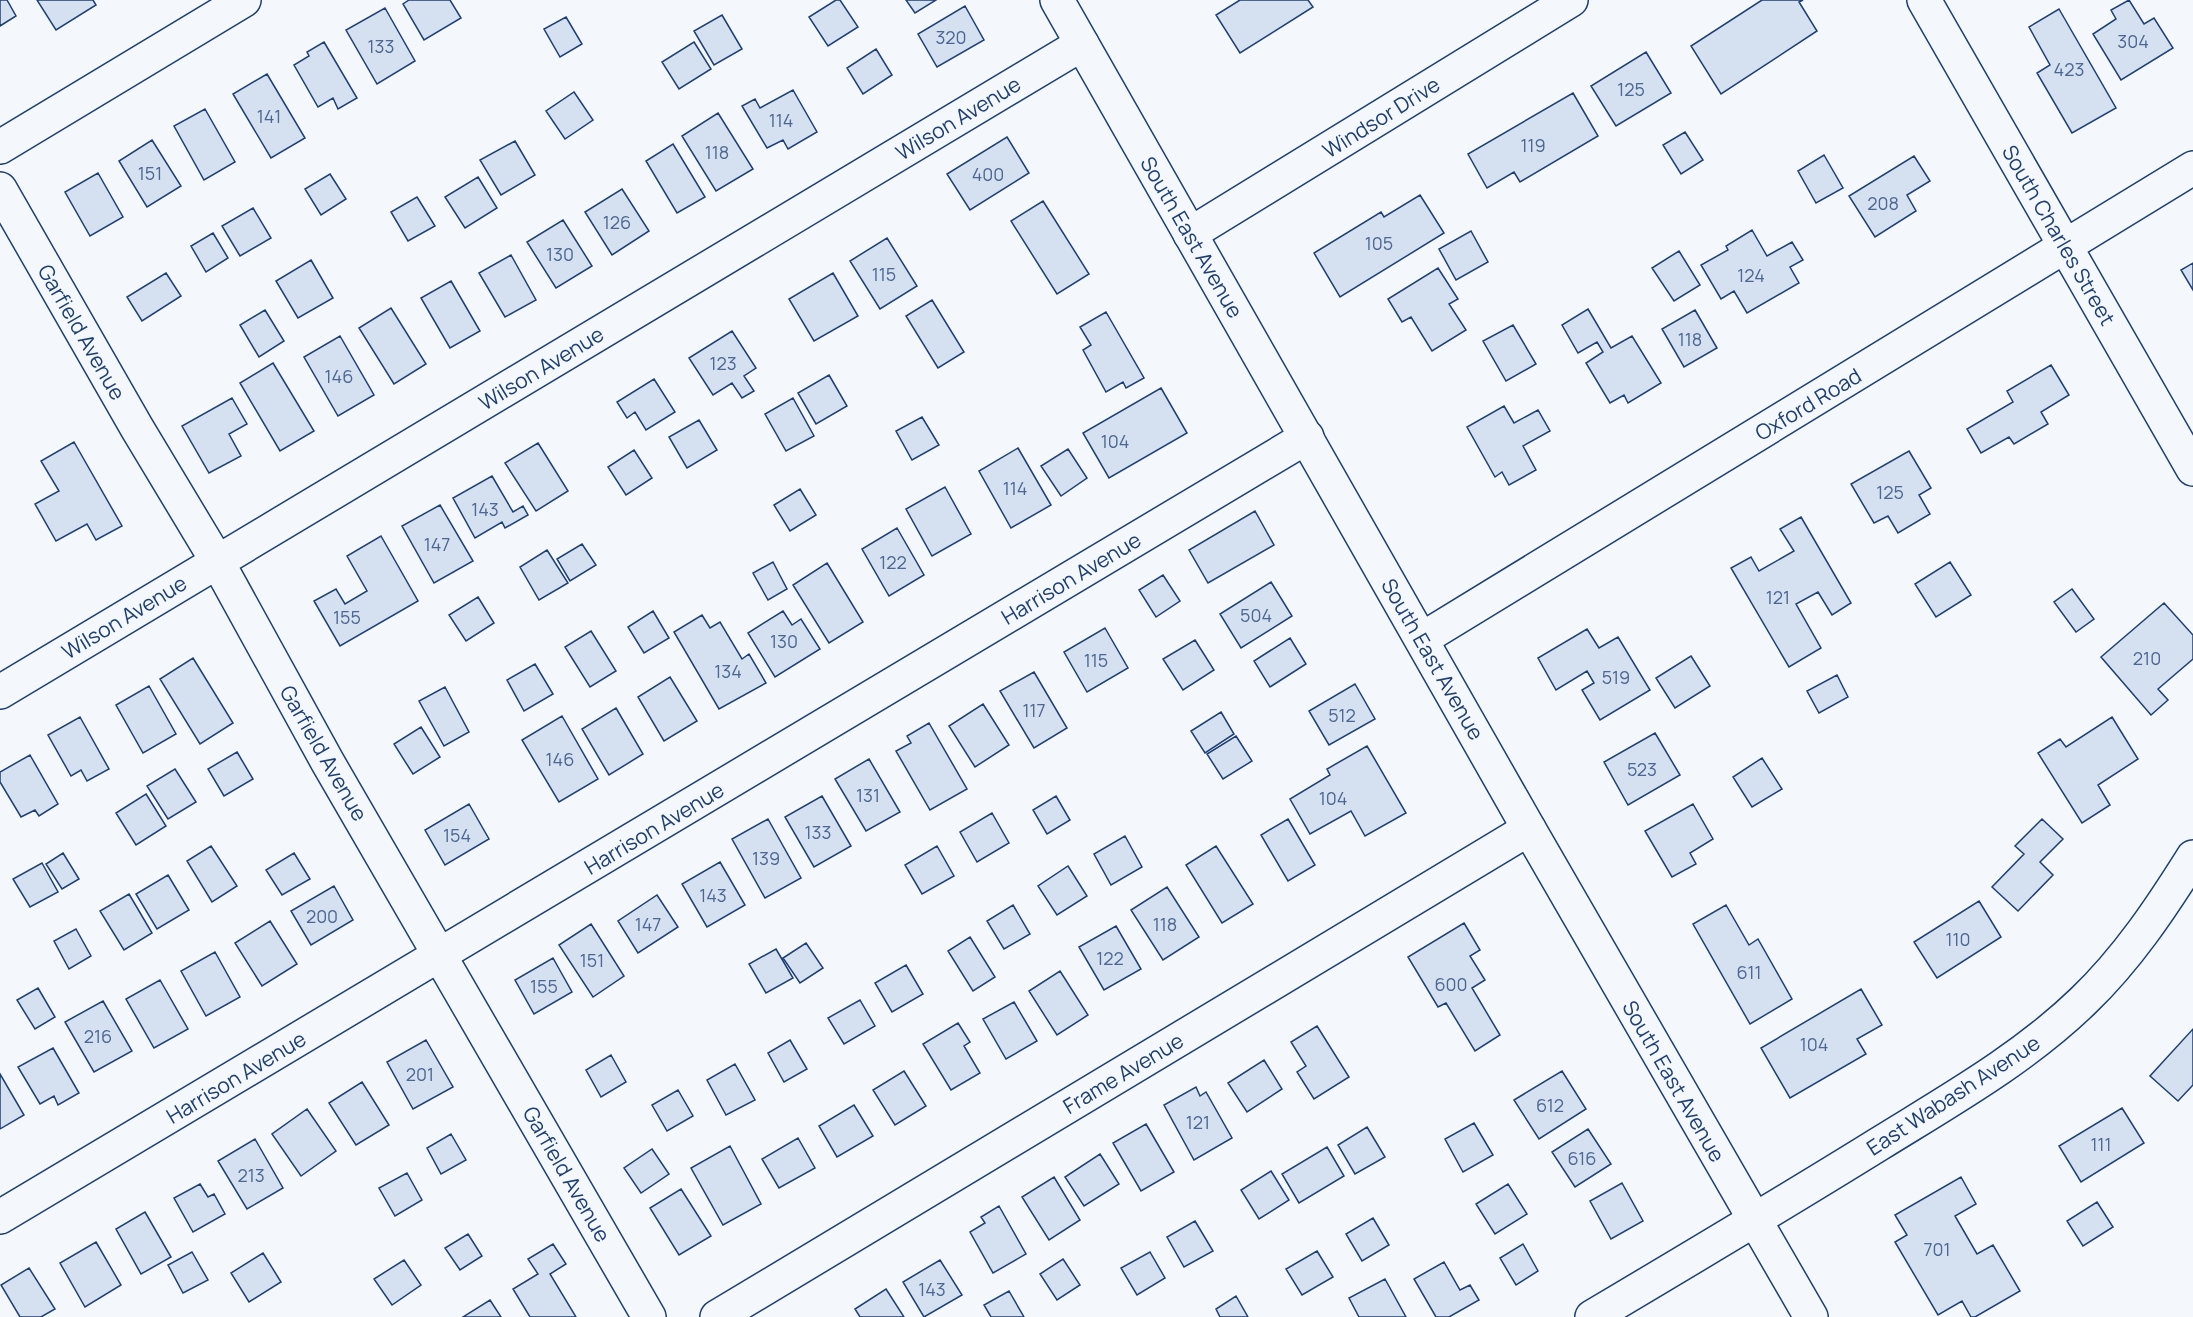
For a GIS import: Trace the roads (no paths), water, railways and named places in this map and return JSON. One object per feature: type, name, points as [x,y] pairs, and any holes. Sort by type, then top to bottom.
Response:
[{"type":"street","points":[[0,147],[244,0]]},
{"type":"street","name":"South East Avenue","points":[[1057,0],[1810,1317]]},
{"type":"street","name":"Windsor Drive","points":[[1190,234],[1571,0]]},
{"type":"street","name":"South Charles Street","points":[[1924,0],[2193,469]]},
{"type":"street","name":"Wilson Avenue","points":[[0,692],[1082,44]]},
{"type":"street","name":"Oxford Road","points":[[1422,639],[2193,168]]},
{"type":"street","name":"Garfield Avenue","points":[[0,189],[136,428],[217,561],[327,760],[649,1317]]},
{"type":"street","name":"Harrison Avenue","points":[[0,1218],[1307,437]]},
{"type":"street","name":"Frame Avenue","points":[[717,1317],[1529,829]]},
{"type":"street","name":"East Wabash Avenue","points":[[1592,1317],[1754,1221],[1966,1090],[2049,1032],[2109,975],[2159,912],[2193,857]]}]
